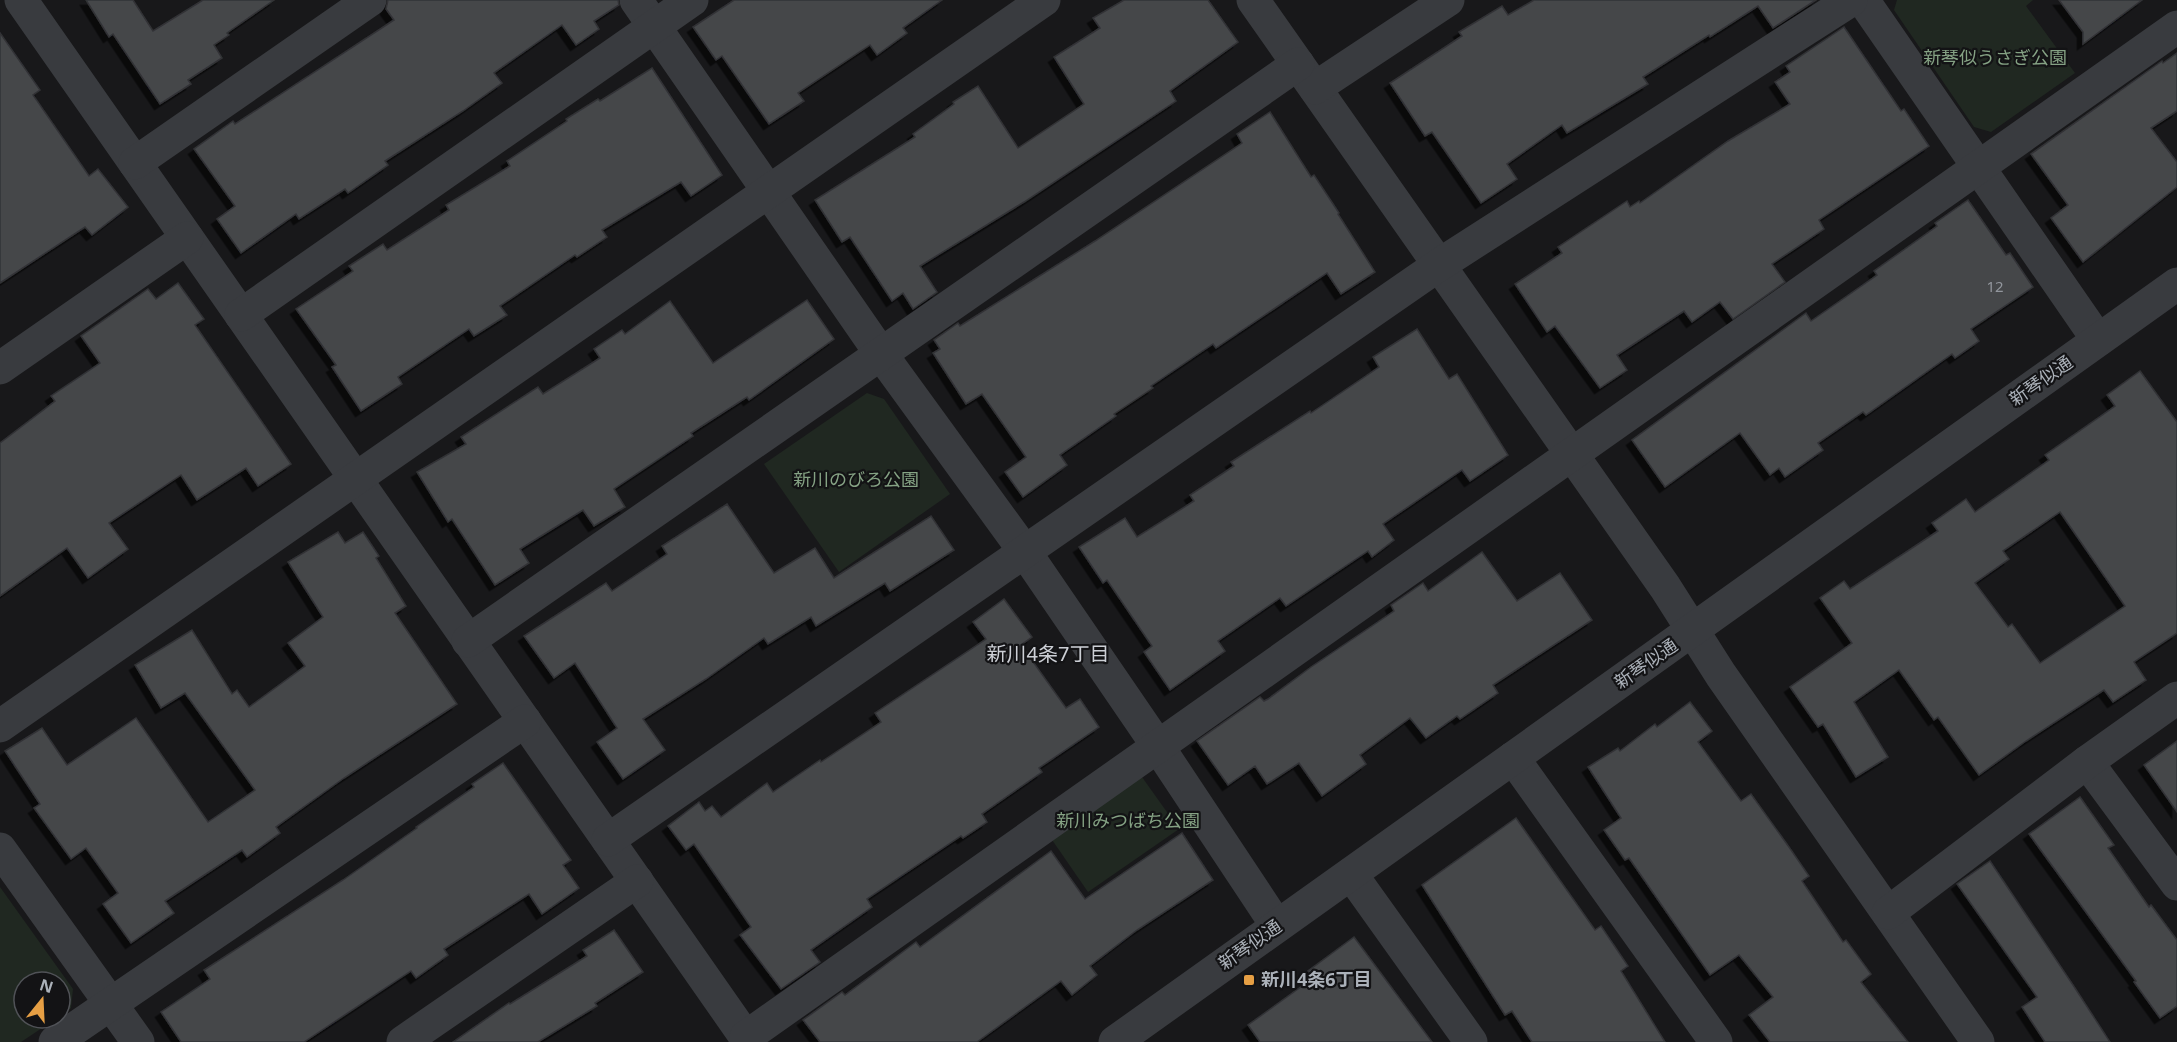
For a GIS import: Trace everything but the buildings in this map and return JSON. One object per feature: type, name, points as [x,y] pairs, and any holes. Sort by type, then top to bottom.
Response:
[{"type":"street","points":[[0,10],[14,0]]},
{"type":"street","points":[[21,0],[747,1040],[1157,745],[2177,27]]},
{"type":"street","points":[[135,163],[370,0]]},
{"type":"street","points":[[241,315],[645,13],[692,0]]},
{"type":"street","points":[[0,726],[1044,0]]},
{"type":"street","points":[[1253,0],[1665,587],[1721,675],[1978,1042]]},
{"type":"street","points":[[468,641],[881,354],[1306,76],[1448,0]]},
{"type":"street","points":[[608,840],[1439,265],[1851,0]]},
{"type":"street","points":[[1863,0],[2098,340]]},
{"type":"street","points":[[645,13],[881,354],[1025,552],[1277,926]]},
{"type":"street","points":[[0,368],[187,238]]},
{"type":"street","name":"新琴似通","points":[[1115,1042],[1148,1032],[1277,926],[2177,284]]},
{"type":"street","points":[[1888,913],[2086,762],[2177,698]]},
{"type":"street","points":[[55,1042],[525,722]]},
{"type":"street","points":[[1513,758],[1716,1042]]},
{"type":"street","points":[[2086,762],[2177,884]]},
{"type":"street","points":[[0,849],[138,1042]]},
{"type":"street","points":[[1350,874],[1471,1042]]},
{"type":"street","points":[[403,1042],[637,881]]},
{"type":"green space","name":"新琴似うさぎ公園","points":[[1897,0],[2033,0],[2026,6],[2075,73],[1991,132],[1974,127],[1894,10]]},
{"type":"green space","name":"新川のびろ公園","points":[[867,393],[884,399],[950,494],[839,572],[764,464]]},
{"type":"green space","name":"新川みつばち公園","points":[[1137,770],[1179,829],[1088,892],[1048,834]]},
{"type":"green space","points":[[0,887],[59,970],[12,970],[12,1030],[39,1030],[21,1042],[0,1042]]},
{"type":"place","name":"新川4条6丁目","points":[[1249,980]]},
{"type":"district","name":"新川4条7丁目","points":[[1048,654]]}]
